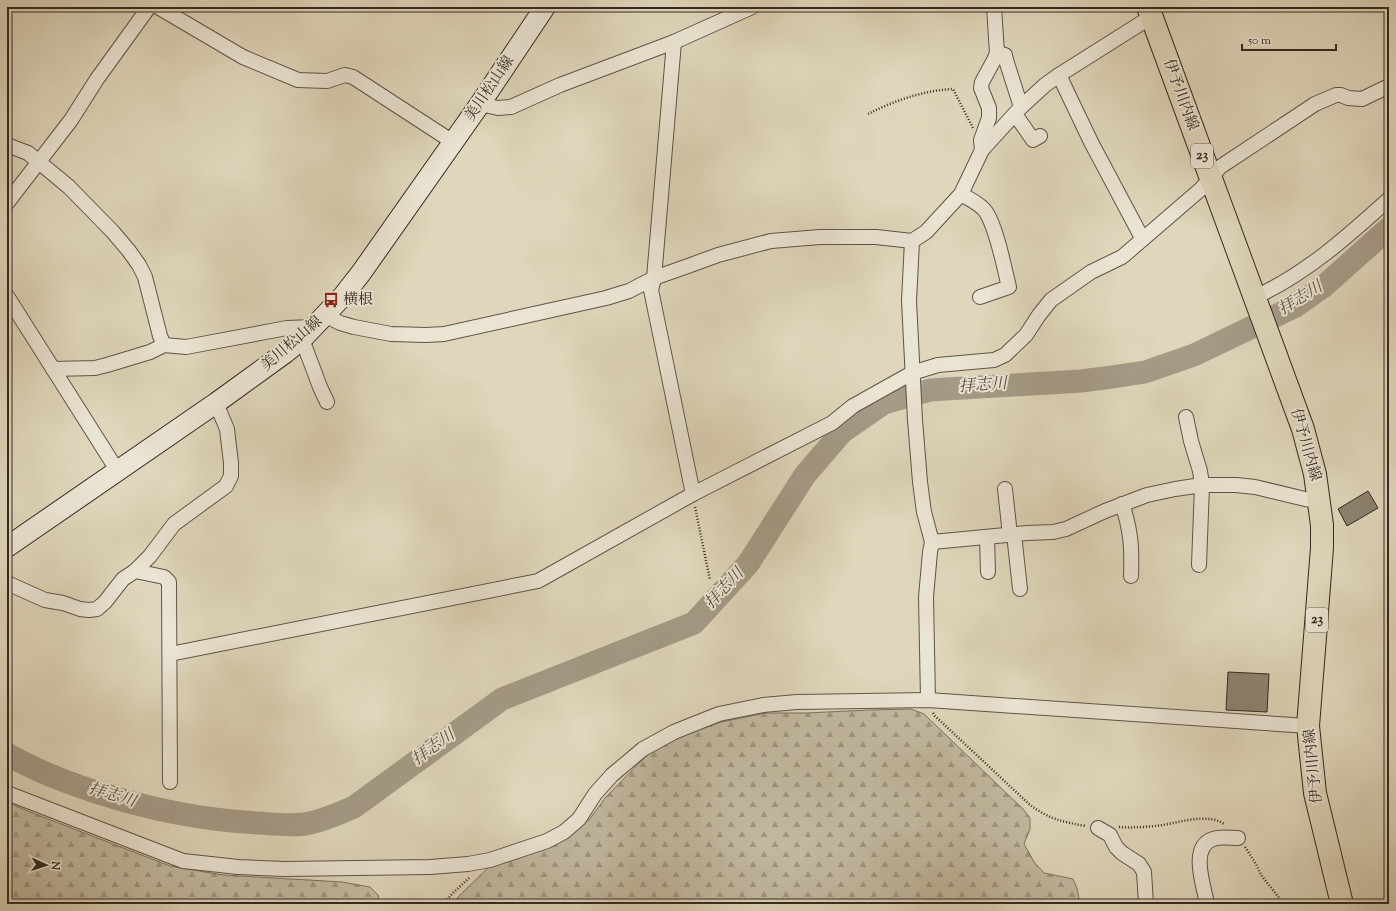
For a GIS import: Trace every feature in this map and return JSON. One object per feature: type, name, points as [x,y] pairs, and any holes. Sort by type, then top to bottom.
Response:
[{"type":"main road","name":"美川松山線","points":[[7,547],[267,367],[313,327],[343,296],[361,273],[480,104],[545,7]]},
{"type":"main road","name":"伊予川内線","points":[[1150,12],[1303,429],[1315,474],[1322,525],[1321,573],[1308,726],[1315,793],[1342,904]]},
{"type":"street","points":[[7,203],[71,120],[97,79],[149,7]]},
{"type":"street","points":[[158,7],[243,57],[298,80],[327,82],[345,74],[353,76],[453,142]]},
{"type":"street","points":[[480,104],[498,108],[511,107],[560,85],[674,42],[752,7]]},
{"type":"street","points":[[53,369],[95,368],[150,352],[164,345],[186,347],[287,328],[313,327],[340,323],[376,331],[412,335],[444,334],[629,292],[654,278],[718,255],[771,241],[820,237],[876,237],[912,241],[926,232],[961,194],[982,145],[989,118],[989,108],[981,88],[982,82],[997,53],[994,7]]},
{"type":"street","points":[[982,145],[1046,85],[1150,12]]},
{"type":"street","points":[[674,42],[652,290],[693,494]]},
{"type":"street","points":[[997,53],[1006,55],[1018,110],[1033,140],[1040,136]]},
{"type":"street","points":[[1059,75],[1091,142],[1142,238]]},
{"type":"street","points":[[170,654],[538,580],[693,494],[832,423],[853,406],[912,376],[938,365],[994,360],[1005,354],[1026,335],[1051,300],[1091,272],[1122,257],[1200,189],[1220,168],[1315,104],[1336,95],[1362,99],[1389,86]]},
{"type":"street","points":[[7,144],[28,153],[69,187],[113,232],[139,265],[145,277],[160,336],[164,345]]},
{"type":"street","points":[[961,194],[980,205],[986,212],[995,235],[1009,287],[980,298]]},
{"type":"street","points":[[1256,301],[1299,273],[1339,244],[1389,199]]},
{"type":"street","points":[[912,241],[909,301],[912,376],[920,482],[924,512],[932,542],[926,597],[928,700]]},
{"type":"street","points":[[7,296],[117,470]]},
{"type":"street","points":[[313,327],[320,387],[327,402]]},
{"type":"street","points":[[7,583],[45,600],[89,610],[97,609],[105,602],[124,579],[135,571],[150,556],[174,524],[226,486],[231,476],[227,429],[216,403]]},
{"type":"street","points":[[1186,417],[1202,485],[1199,565]]},
{"type":"street","points":[[932,542],[987,538],[1012,534],[1053,532],[1066,529],[1122,504],[1147,495],[1202,485],[1236,485],[1255,487],[1305,499],[1319,500]]},
{"type":"street","points":[[1005,489],[1020,589]]},
{"type":"street","points":[[1122,504],[1132,544],[1131,576]]},
{"type":"street","points":[[987,538],[988,572]]},
{"type":"street","points":[[135,571],[164,577],[169,582],[170,782]]},
{"type":"street","points":[[7,793],[183,861],[202,864],[284,870],[430,866],[468,864],[490,860],[547,841],[564,832],[579,819],[595,794],[612,775],[643,749],[674,732],[719,714],[763,705],[797,702],[928,700],[1308,726]]},
{"type":"street","points":[[1098,828],[1110,835],[1116,847],[1122,853],[1140,864],[1144,872],[1146,904]]},
{"type":"street","points":[[1207,904],[1200,865],[1201,849],[1205,843],[1213,839],[1238,838]]},
{"type":"path","points":[[868,114],[895,101],[953,89],[966,117],[982,145]]},
{"type":"path","points":[[693,494],[710,580]]},
{"type":"path","points":[[928,700],[934,716],[1041,814],[1060,821],[1098,828],[1131,828],[1198,819],[1221,822],[1226,825],[1238,838],[1252,858],[1261,875],[1284,904]]},
{"type":"path","points":[[443,904],[454,892],[490,860]]},
{"type":"green space","points":[[911,709],[924,714],[1023,809],[1030,818],[1030,829],[1024,844],[1034,862],[1044,873],[1073,879],[1077,888],[1080,904],[453,904],[459,896],[493,863],[559,840],[589,820],[606,797],[650,752],[678,737],[721,722],[766,713]]},
{"type":"green space","points":[[7,802],[170,866],[223,875],[342,882],[370,887],[378,895],[380,904],[7,904]]},
{"type":"building","points":[[1368,491],[1378,508],[1347,526],[1338,509]]},
{"type":"building","points":[[1228,672],[1269,674],[1267,712],[1226,710]]},
{"type":"waterway","name":"拝志川","points":[[7,754],[38,770],[82,787],[134,803],[175,813],[238,822],[288,825],[300,825],[330,817],[354,807],[502,699],[694,623],[748,564],[805,475],[842,432],[884,403],[930,390],[1081,381],[1145,372],[1194,355],[1294,307],[1324,286],[1389,228]]},
{"type":"place","name":"横根","points":[[331,300]]}]
